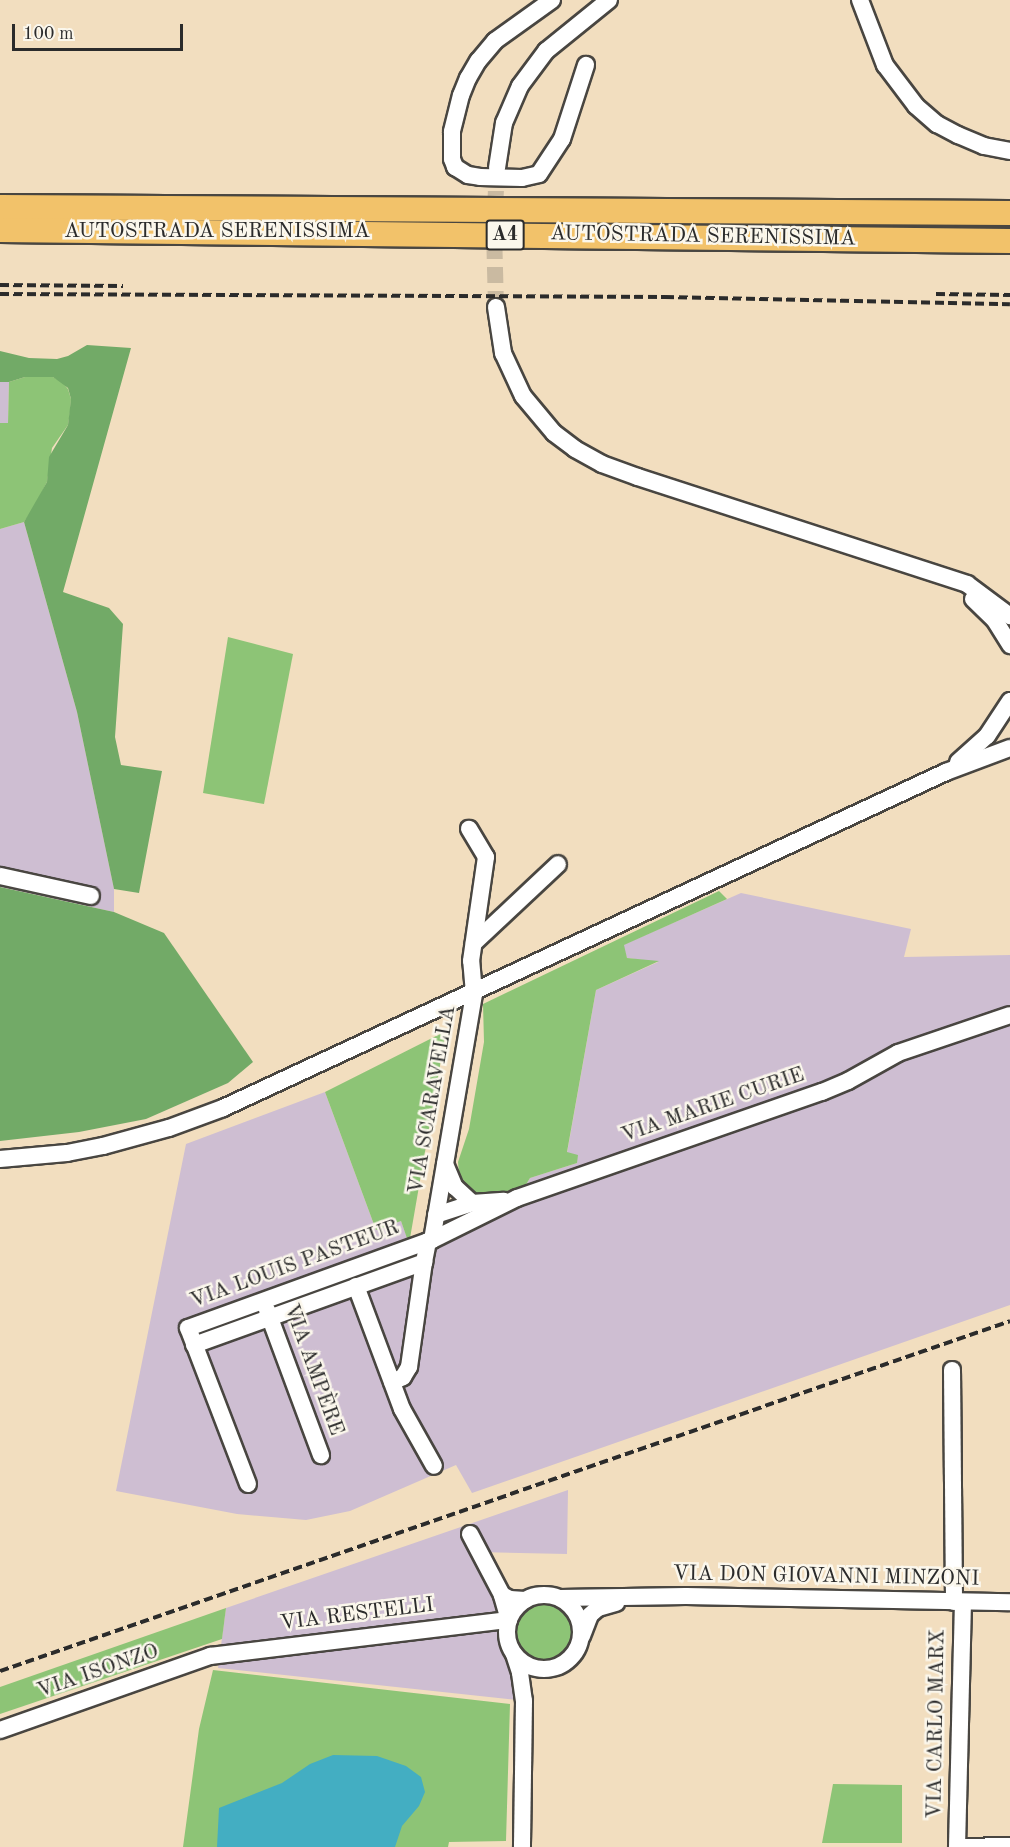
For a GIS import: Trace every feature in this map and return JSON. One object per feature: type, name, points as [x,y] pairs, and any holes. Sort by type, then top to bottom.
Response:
[{"type":"highway","name":"AUTOSTRADA SERENISSIMA","points":[[0,207],[1010,213]]},
{"type":"highway","name":"AUTOSTRADA SERENISSIMA","points":[[0,230],[1010,241]]},
{"type":"street","points":[[552,0],[495,41],[468,78],[460,95],[452,132],[452,159],[455,166],[468,175],[480,177],[522,178],[539,174],[562,139],[586,65]]},
{"type":"street","points":[[497,168],[504,123],[520,86],[546,51],[609,0]]},
{"type":"street","points":[[860,0],[885,65],[916,106],[937,124],[958,135],[984,146],[1010,151]]},
{"type":"street","points":[[495,307],[503,353],[523,396],[554,433],[575,449],[602,464],[638,477],[967,584],[1010,616]]},
{"type":"street","points":[[953,579],[994,619],[1010,645]]},
{"type":"street","points":[[946,772],[987,736],[1010,701]]},
{"type":"street","points":[[0,1159],[68,1153],[179,1125],[256,1093],[474,993],[946,772],[1010,748]]},
{"type":"street","name":"VIA SCARAVELLA","points":[[392,1382],[403,1377],[409,1366],[424,1262],[436,1215],[474,993],[471,961],[486,857],[469,829]]},
{"type":"street","points":[[474,943],[558,864]]},
{"type":"street","points":[[0,876],[91,896]]},
{"type":"street","name":"VIA MARIE CURIE","points":[[430,1240],[516,1198],[822,1092],[848,1081],[898,1053],[1010,1015]]},
{"type":"street","points":[[445,1164],[455,1186],[472,1203]]},
{"type":"street","points":[[436,1215],[472,1203],[497,1202],[516,1198]]},
{"type":"street","name":"VIA LOUIS PASTEUR","points":[[424,1262],[194,1345],[188,1328],[430,1240]]},
{"type":"street","points":[[355,1268],[359,1286],[402,1409],[434,1466]]},
{"type":"street","name":"VIA AMPÈRE","points":[[264,1301],[321,1455]]},
{"type":"street","points":[[194,1345],[248,1484]]},
{"type":"street","name":"VIA CARLO MARX","points":[[952,1370],[958,1603],[957,1847]]},
{"type":"street","points":[[470,1534],[502,1595],[509,1620]]},
{"type":"street","points":[[502,1595],[510,1599],[525,1600],[547,1595],[560,1598],[578,1616],[581,1638],[570,1659],[534,1678],[528,1685],[524,1701]]},
{"type":"street","name":"VIA DON GIOVANNI MINZONI","points":[[560,1598],[833,1597],[958,1603],[1010,1602]]},
{"type":"street","name":"VIA DON GIOVANNI MINZONI","points":[[581,1638],[586,1623],[598,1608],[640,1598]]},
{"type":"street","points":[[522,1847],[524,1701],[520,1673],[507,1633],[509,1620],[515,1609],[525,1600]]},
{"type":"street","name":"VIA RESTELLI","points":[[210,1656],[509,1620]]},
{"type":"street","points":[[514,1654],[528,1665],[550,1669]]},
{"type":"street","name":"VIA ISONZO","points":[[0,1730],[210,1656]]},
{"type":"street","points":[[973,1847],[1010,1846]]},
{"type":"shaded area","points":[[0,382],[9,382],[8,423],[0,423]]},
{"type":"shaded area","points":[[24,522],[77,712],[114,889],[114,912],[0,887],[0,529]]},
{"type":"shaded area","points":[[741,893],[911,929],[904,957],[1010,955],[1010,1305],[472,1493],[456,1465],[350,1511],[306,1520],[237,1514],[116,1491],[186,1144],[325,1092],[376,1230],[401,1221],[409,1243],[421,1237],[427,1224],[525,1186],[530,1178],[577,1163],[567,1153],[596,990],[658,962],[627,958],[623,945]]},
{"type":"shaded area","points":[[568,1490],[567,1554],[476,1552],[504,1617],[500,1633],[514,1672],[517,1700],[218,1668],[226,1608]]},
{"type":"green space","points":[[87,345],[131,348],[63,592],[109,608],[123,624],[115,737],[121,765],[162,771],[139,893],[114,889],[77,712],[24,522],[47,482],[49,457],[68,425],[71,399],[68,388],[53,377],[25,377],[0,382],[0,351],[29,358],[57,359],[68,356]]},
{"type":"green space","points":[[25,377],[53,377],[62,382],[68,389],[71,399],[68,425],[52,448],[47,482],[33,509],[24,522],[0,529],[0,423],[8,423],[9,382]]},
{"type":"green space","points":[[228,637],[293,654],[264,804],[203,793]]},
{"type":"green space","points":[[0,887],[114,912],[164,933],[253,1062],[228,1083],[146,1119],[79,1132],[0,1141]]},
{"type":"green space","points":[[719,891],[727,899],[624,945],[627,958],[659,961],[596,990],[567,1152],[578,1155],[577,1163],[530,1178],[525,1186],[507,1191],[479,1194],[468,1189],[459,1174],[458,1162],[469,1129],[484,1042],[483,1004]]},
{"type":"green space","points":[[446,1031],[409,1244],[401,1221],[376,1230],[325,1092]]},
{"type":"green space","points":[[544,1602],[565,1611],[574,1632],[565,1653],[544,1662],[523,1653],[514,1632],[523,1611]]},
{"type":"green space","points":[[226,1608],[222,1639],[0,1714],[0,1687]]},
{"type":"green space","points":[[213,1670],[510,1704],[506,1841],[449,1842],[448,1847],[183,1847],[199,1729]]},
{"type":"green space","points":[[833,1784],[902,1785],[902,1843],[822,1843]]},
{"type":"water","points":[[333,1755],[377,1756],[406,1766],[421,1777],[425,1792],[419,1806],[402,1826],[395,1847],[217,1847],[219,1808],[282,1783],[310,1764]]},
{"type":"tunnel","points":[[496,307],[494,231],[497,168]]},
{"type":"railway","points":[[0,285],[123,286]]},
{"type":"railway","points":[[0,294],[665,297],[1010,304]]},
{"type":"railway","points":[[936,294],[1010,295]]},
{"type":"railway","points":[[0,1671],[1010,1321]]}]
